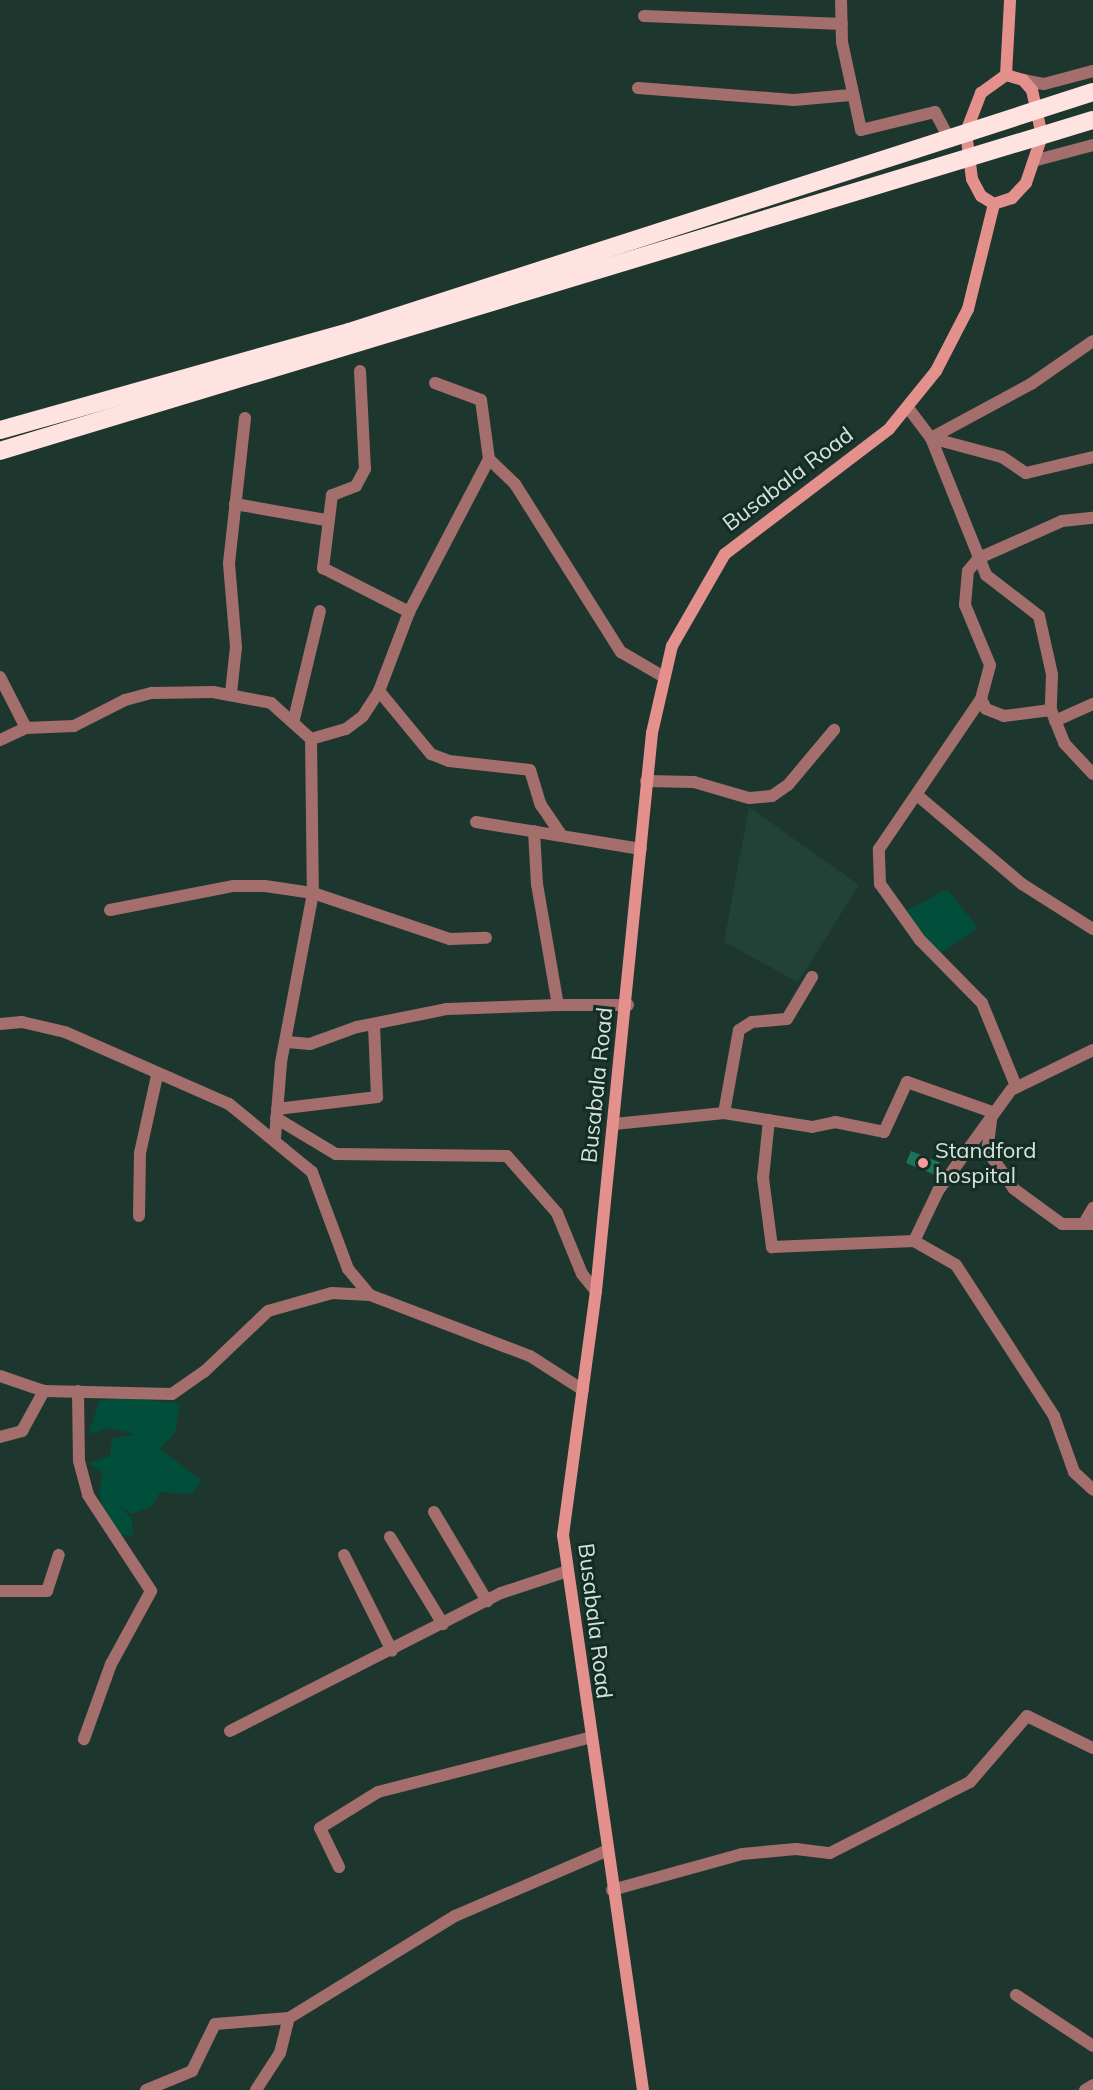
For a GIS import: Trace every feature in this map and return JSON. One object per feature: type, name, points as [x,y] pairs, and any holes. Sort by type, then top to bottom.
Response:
[{"type":"highway","points":[[0,430],[349,332],[1093,92]]},
{"type":"highway","points":[[0,451],[1093,120]]},
{"type":"street","points":[[841,0],[851,95],[864,131],[935,112],[948,138]]},
{"type":"street","points":[[1006,75],[1010,0]]},
{"type":"street","points":[[644,16],[842,24]]},
{"type":"street","points":[[1006,75],[1050,84],[1093,71]]},
{"type":"street","points":[[1006,75],[981,93],[966,132],[967,159],[981,196],[994,204],[1012,198],[1037,160],[1042,136],[1038,109],[1023,80]]},
{"type":"street","points":[[638,88],[794,100],[851,95]]},
{"type":"street","points":[[1037,160],[1093,145]]},
{"type":"street","name":"Busabala Road","points":[[643,2090],[565,1572],[563,1535],[584,1390],[628,1005],[646,781],[664,677],[683,618],[725,554],[861,452],[909,409],[936,371],[968,309],[994,204]]},
{"type":"street","points":[[931,438],[1031,384],[1093,341]]},
{"type":"street","points":[[360,370],[363,476],[356,486],[332,495],[326,520],[326,572],[409,612]]},
{"type":"street","points":[[311,740],[346,729],[363,716],[379,692],[409,612],[489,459],[482,400],[435,383]]},
{"type":"street","points":[[909,409],[931,438],[979,558],[991,582],[1039,616],[1052,674],[1053,716],[1064,743],[1093,774]]},
{"type":"street","points":[[231,693],[236,647],[229,563],[245,418]]},
{"type":"street","points":[[931,438],[1002,457],[1026,473],[1093,457]]},
{"type":"street","points":[[489,459],[514,484],[621,652],[664,677]]},
{"type":"street","points":[[236,504],[326,520]]},
{"type":"street","points":[[1016,1086],[982,1004],[920,940],[880,884],[879,849],[981,699],[990,665],[964,591],[968,571],[979,558],[1062,521],[1093,518]]},
{"type":"street","points":[[294,719],[320,611]]},
{"type":"street","points":[[0,676],[26,728]]},
{"type":"street","points":[[379,692],[432,754],[449,761],[530,770],[541,805],[561,835]]},
{"type":"street","points":[[0,740],[26,728],[74,726],[125,700],[152,693],[231,693],[265,700],[294,719],[311,740],[313,894],[287,1042],[275,1138]]},
{"type":"street","points":[[981,699],[986,709],[1004,716],[1053,716],[1093,704]]},
{"type":"street","points":[[646,781],[693,782],[749,798],[772,796],[788,785],[834,730]]},
{"type":"street","points":[[917,795],[1014,877],[1093,929]]},
{"type":"street","points":[[476,822],[641,849]]},
{"type":"street","points":[[534,831],[537,884],[558,1005]]},
{"type":"street","points":[[110,910],[234,886],[313,894],[450,939],[486,938]]},
{"type":"street","points":[[723,1113],[739,1030],[752,1022],[788,1019],[812,977]]},
{"type":"street","points":[[287,1042],[310,1044],[374,1024],[447,1009],[628,1005]]},
{"type":"street","points":[[0,1024],[22,1022],[65,1032],[117,1051],[158,1076],[214,1093],[275,1138],[318,1180],[345,1262],[370,1295]]},
{"type":"street","points":[[277,1113],[377,1096],[374,1024]]},
{"type":"street","points":[[914,1241],[938,1191],[992,1113],[1016,1086],[1093,1050]]},
{"type":"street","points":[[139,1216],[140,1153],[158,1076]]},
{"type":"street","points":[[614,1124],[723,1113],[812,1127],[836,1122],[884,1132],[907,1082],[992,1113]]},
{"type":"street","points":[[277,1113],[336,1154],[507,1156],[557,1213],[582,1274],[596,1291]]},
{"type":"street","points":[[992,1113],[987,1150],[1014,1189],[1062,1224],[1089,1222],[1093,1208]]},
{"type":"street","points":[[769,1120],[763,1178],[772,1247],[914,1241],[956,1265],[1054,1416],[1074,1472],[1093,1490]]},
{"type":"street","points":[[0,1376],[44,1390],[172,1394],[278,1305],[317,1294],[370,1295],[530,1356],[584,1390]]},
{"type":"street","points":[[0,1437],[22,1431],[44,1390]]},
{"type":"street","points":[[78,1391],[79,1461],[88,1495],[151,1591],[111,1664],[84,1739]]},
{"type":"street","points":[[434,1512],[487,1601]]},
{"type":"street","points":[[390,1537],[443,1624]]},
{"type":"street","points":[[0,1591],[47,1591],[59,1555]]},
{"type":"street","points":[[344,1555],[392,1651]]},
{"type":"street","points":[[230,1731],[487,1601],[565,1572]]},
{"type":"street","points":[[612,1890],[742,1854],[796,1849],[830,1853],[970,1782],[1027,1716],[1093,1748]]},
{"type":"street","points":[[339,1867],[320,1828],[378,1792],[589,1738]]},
{"type":"street","points":[[146,2090],[192,2071],[215,2024],[289,2018],[454,1916],[606,1851]]},
{"type":"street","points":[[1016,1995],[1093,2046]]},
{"type":"street","points":[[256,2090],[280,2052],[289,2018]]},
{"type":"street","points":[[1085,2090],[1093,2085]]},
{"type":"shaded area","points":[[749,807],[859,885],[798,982],[724,942]]},
{"type":"green space","points":[[947,889],[978,928],[939,954],[906,911]]},
{"type":"green space","points":[[124,1397],[180,1404],[175,1432],[160,1449],[202,1481],[191,1494],[160,1492],[152,1506],[131,1514],[118,1504],[132,1519],[133,1535],[119,1535],[104,1514],[99,1491],[103,1473],[88,1463],[110,1456],[112,1439],[135,1434],[110,1428],[89,1434],[99,1401]]},
{"type":"building","name":"Standford hospital","points":[[911,1151],[940,1163],[935,1175],[906,1163]]},
{"type":"place","name":"Standford hospital","points":[[923,1163]]}]
